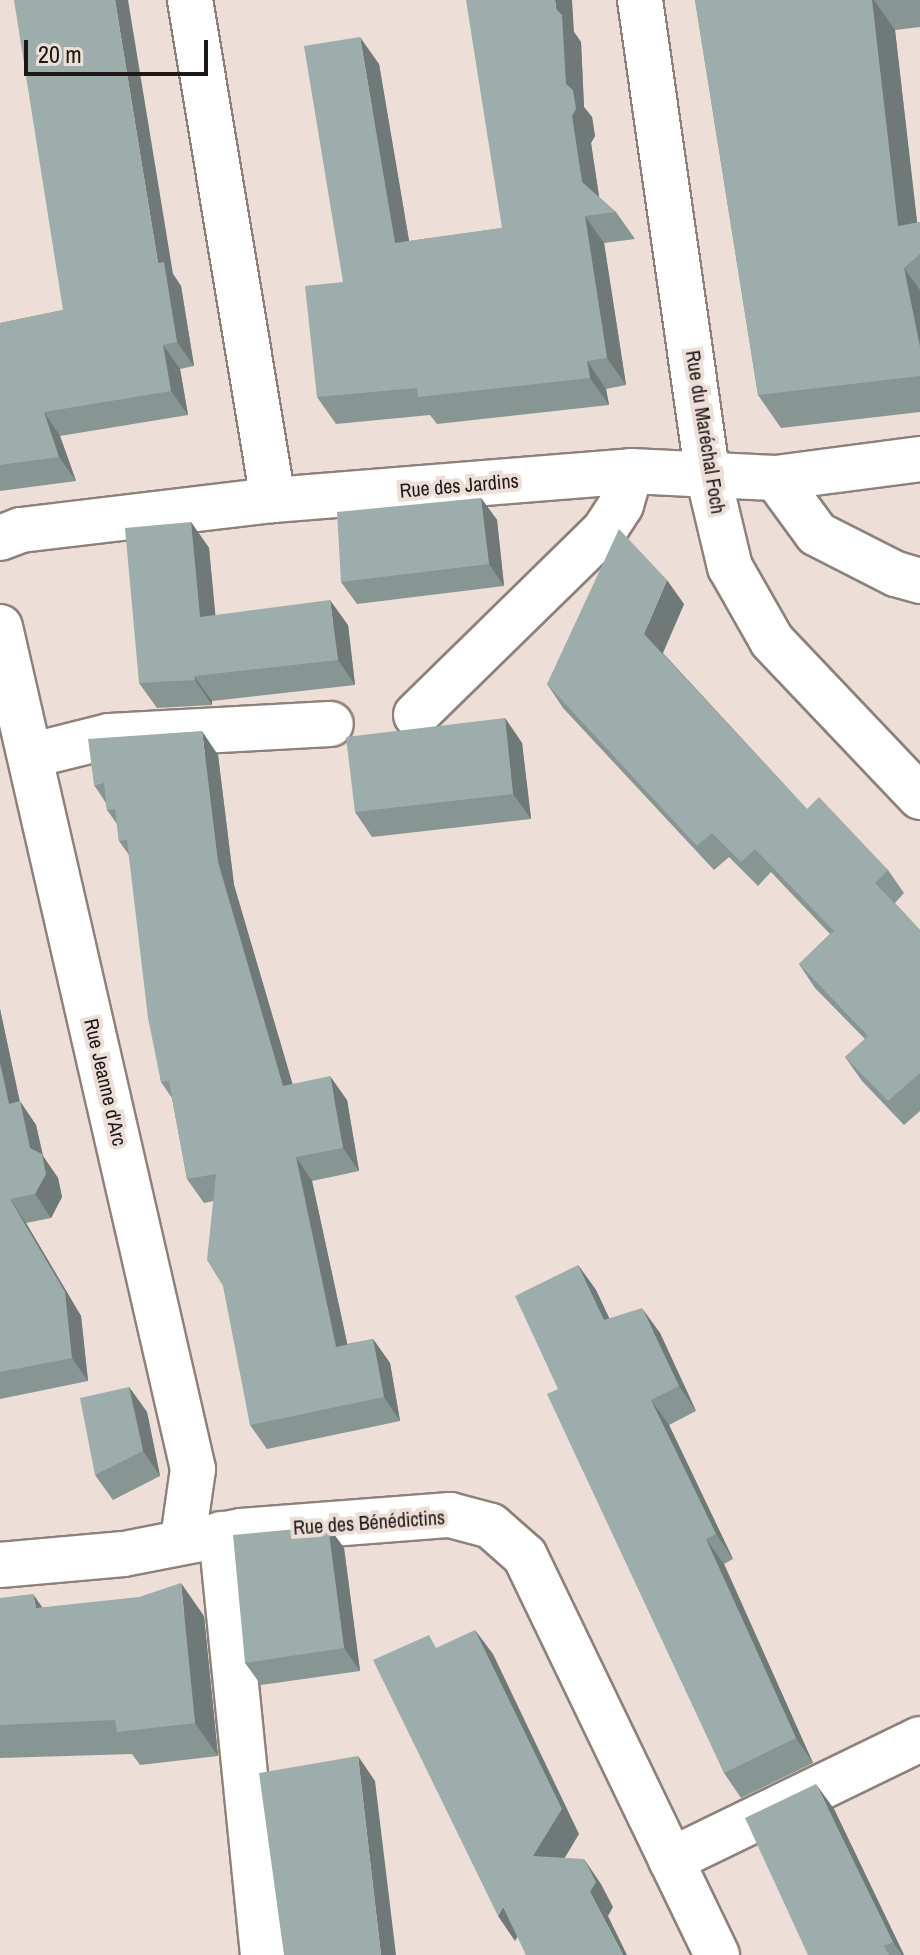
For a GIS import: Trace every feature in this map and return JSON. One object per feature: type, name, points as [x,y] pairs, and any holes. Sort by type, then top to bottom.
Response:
[{"type":"street","points":[[190,0],[273,500]]},
{"type":"street","name":"Rue du Maréchal Foch","points":[[640,0],[708,475],[730,567],[772,641],[920,797]]},
{"type":"street","name":"Rue des Jardins","points":[[0,538],[21,530],[273,500],[631,471],[776,478],[920,459]]},
{"type":"street","points":[[416,715],[604,531],[621,505],[631,471]]},
{"type":"street","points":[[776,478],[817,534],[896,574],[920,581]]},
{"type":"street","name":"Rue Jeanne d'Arc","points":[[0,627],[33,755],[193,1469],[263,1955]]},
{"type":"street","points":[[33,755],[109,736],[331,724]]},
{"type":"street","name":"Rue des Bénédictins","points":[[0,1565],[124,1554],[202,1537],[450,1515],[491,1526],[525,1556],[717,1955]]},
{"type":"street","points":[[671,1860],[920,1739]]},
{"type":"building","points":[[14,0],[115,0],[158,263],[164,262],[177,342],[163,345],[171,391],[44,412],[59,457],[0,465],[0,323],[63,310]]},
{"type":"building","points":[[466,0],[555,0],[556,9],[562,15],[566,84],[573,90],[576,109],[572,116],[582,182],[616,212],[585,216],[607,358],[587,361],[590,378],[418,397],[417,388],[317,397],[305,286],[343,282],[304,46],[360,37],[395,243],[502,228]]},
{"type":"building","points":[[695,0],[872,0],[898,226],[920,222],[920,254],[904,268],[920,347],[920,376],[758,395]]},
{"type":"building","points":[[481,498],[489,564],[341,582],[337,512]]},
{"type":"building","points":[[191,522],[200,617],[330,600],[338,660],[194,676],[195,680],[139,683],[125,528]]},
{"type":"building","points":[[619,529],[667,580],[644,634],[807,809],[819,797],[888,870],[875,883],[920,930],[920,1073],[888,1101],[845,1057],[868,1036],[799,964],[834,931],[755,849],[741,862],[712,833],[697,846],[547,684]]},
{"type":"building","points":[[505,718],[513,794],[355,812],[346,737]]},
{"type":"building","points":[[202,731],[218,862],[283,1086],[330,1076],[343,1148],[296,1157],[336,1347],[373,1339],[384,1397],[250,1425],[223,1286],[207,1260],[216,1174],[187,1179],[169,1081],[161,1082],[148,1018],[127,840],[119,841],[115,809],[107,810],[104,783],[94,785],[88,739]]},
{"type":"building","points":[[0,1063],[9,1104],[20,1101],[30,1148],[42,1154],[46,1174],[35,1194],[10,1199],[65,1292],[72,1358],[0,1372]]},
{"type":"building","points":[[578,1265],[604,1320],[642,1308],[679,1386],[651,1400],[716,1534],[706,1539],[796,1738],[724,1773],[547,1394],[558,1389],[515,1296]]},
{"type":"building","points":[[129,1387],[143,1451],[95,1475],[80,1398]]},
{"type":"building","points":[[328,1526],[344,1648],[245,1663],[233,1535]]},
{"type":"building","points":[[181,1583],[195,1723],[117,1732],[115,1720],[0,1725],[0,1598],[33,1594],[36,1608],[139,1597]]},
{"type":"building","points":[[475,1630],[562,1809],[533,1856],[584,1859],[596,1882],[590,1892],[623,1955],[526,1955],[503,1907],[498,1916],[373,1660],[429,1635],[436,1648]]},
{"type":"building","points":[[358,1756],[381,1955],[284,1955],[259,1773]]},
{"type":"building","points":[[816,1784],[893,1942],[884,1946],[889,1955],[808,1955],[745,1818]]}]
